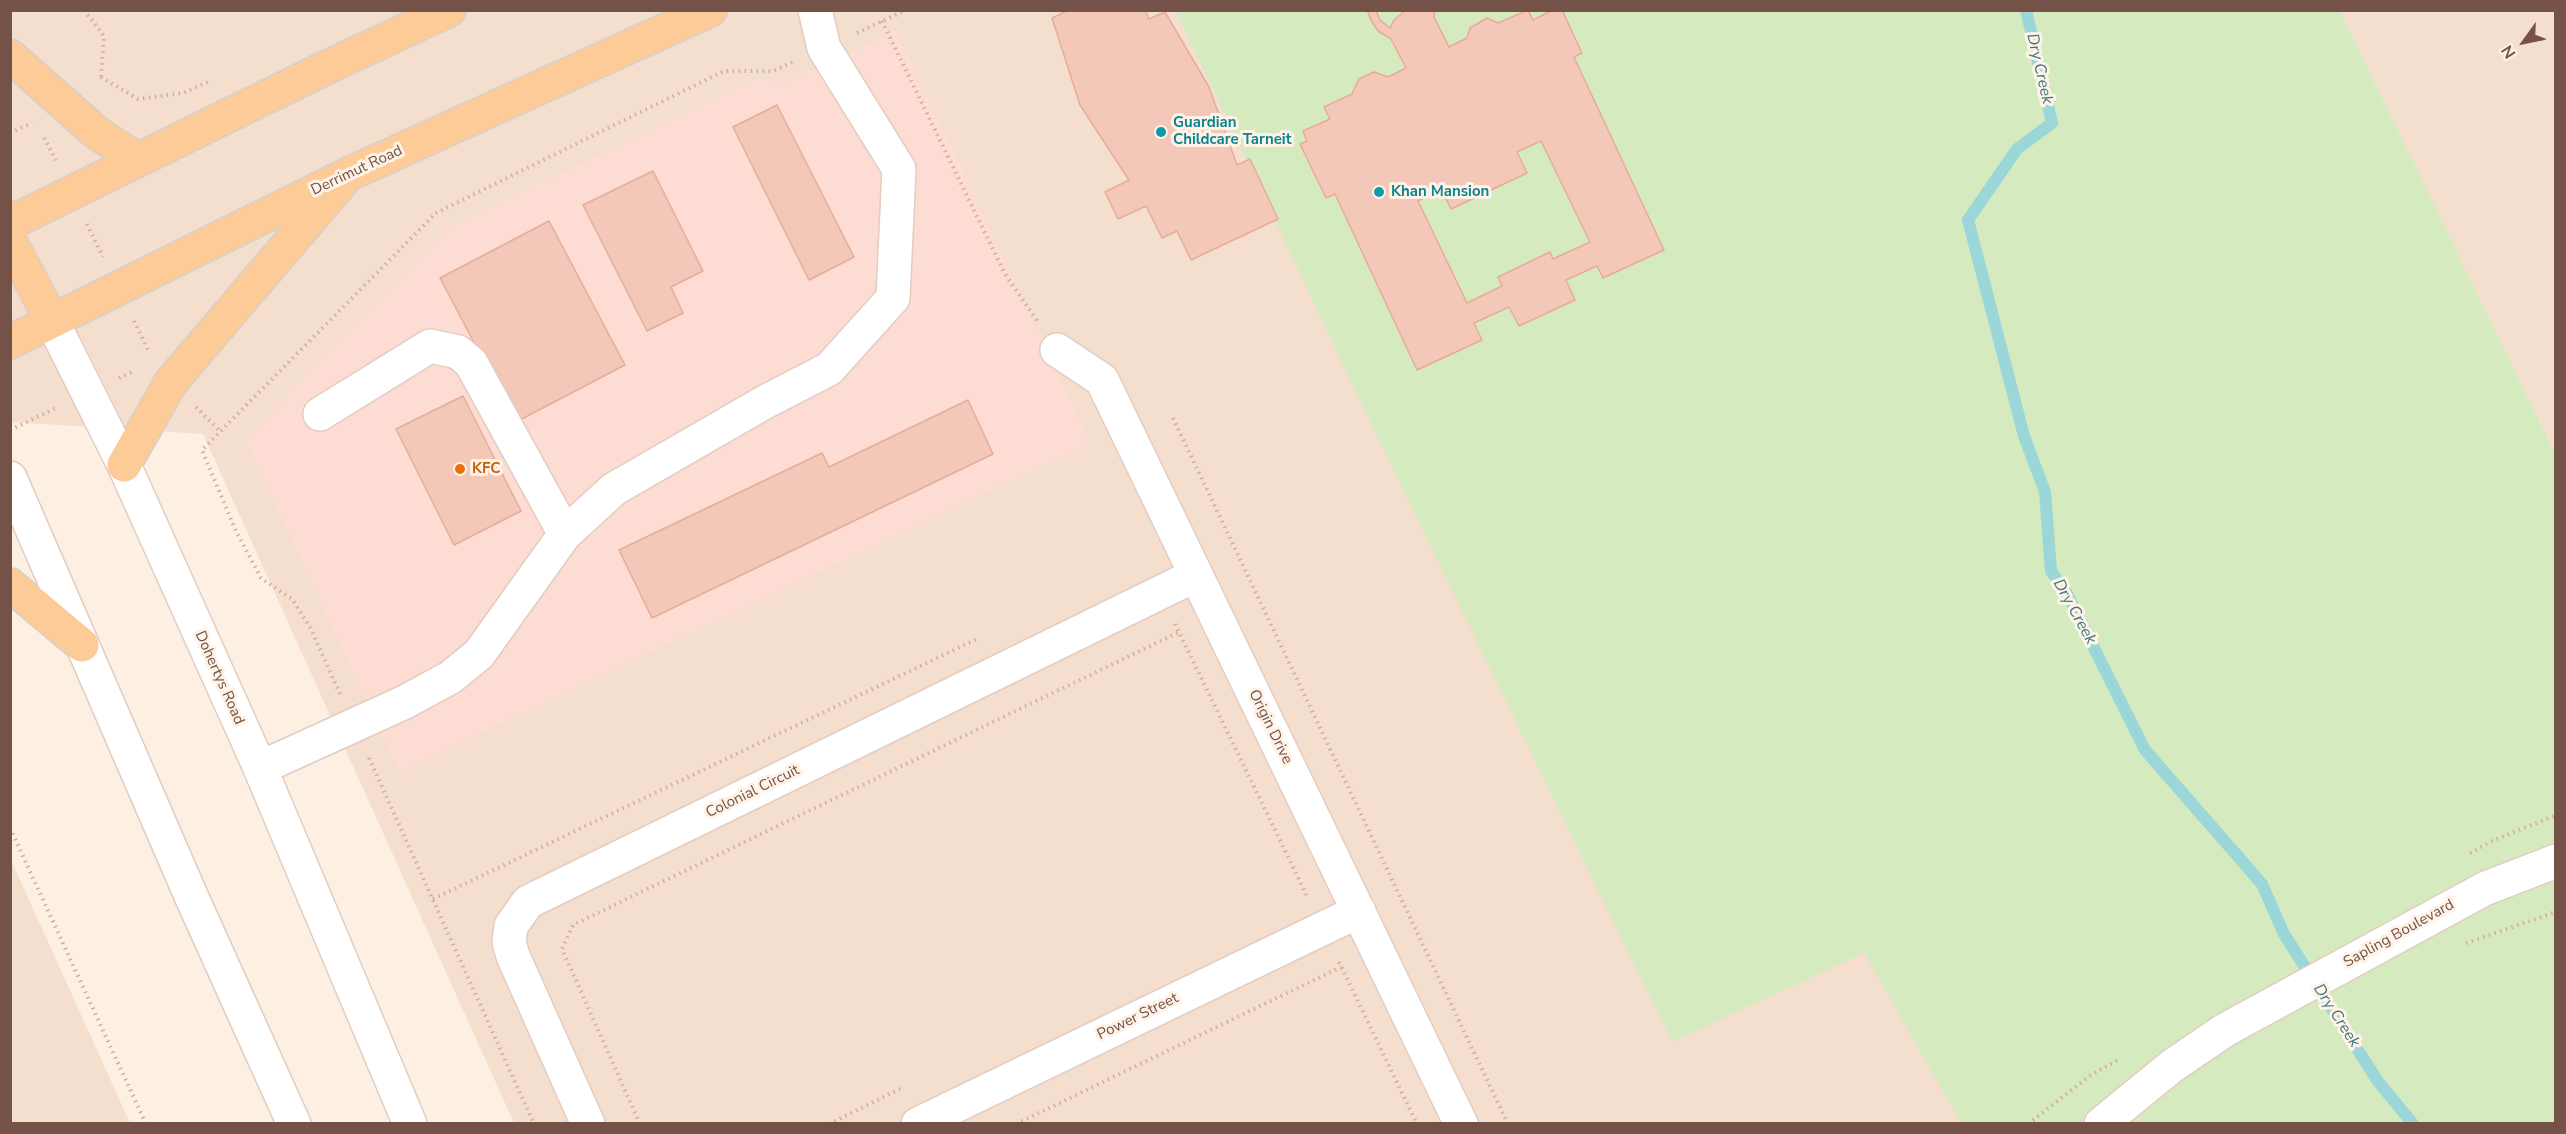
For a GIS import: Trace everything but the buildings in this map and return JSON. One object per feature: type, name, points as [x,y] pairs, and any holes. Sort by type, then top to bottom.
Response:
[{"type":"main road","points":[[10,223],[319,71],[449,10]]},
{"type":"main road","name":"Derrimut Road","points":[[10,342],[349,174],[710,10]]},
{"type":"main road","points":[[10,56],[97,133],[138,160]]},
{"type":"main road","points":[[124,465],[171,382],[349,174]]},
{"type":"main road","name":"Dohertys Road","points":[[10,241],[52,321]]},
{"type":"main road","points":[[10,585],[82,645]]},
{"type":"street","points":[[260,768],[451,677],[479,654],[565,534],[614,489],[765,402],[829,369],[893,298],[899,169],[824,48],[815,10]]},
{"type":"street","name":"Dohertys Road","points":[[52,321],[124,465],[260,768],[410,1124]]},
{"type":"street","points":[[324,424],[430,346],[459,352],[471,363],[565,534]]},
{"type":"street","name":"Origin Drive","points":[[1057,350],[1102,380],[1461,1124]]},
{"type":"street","points":[[10,478],[192,898],[294,1124]]},
{"type":"street","name":"Colonial Circuit","points":[[588,1124],[513,956],[510,942],[511,926],[528,902],[1196,575]]},
{"type":"street","name":"Sapling Boulevard","points":[[2101,1124],[2172,1066],[2226,1030],[2484,889],[2556,861]]},
{"type":"street","name":"Power Street","points":[[918,1124],[1359,911]]},
{"type":"path","points":[[84,10],[105,36],[101,76],[138,99],[183,93]]},
{"type":"path","points":[[534,1124],[311,629],[292,599],[261,578],[235,529],[202,450],[436,213],[723,71],[773,71],[906,10]]},
{"type":"path","points":[[882,21],[1005,274],[1057,350]]},
{"type":"path","points":[[10,133],[36,121]]},
{"type":"path","points":[[41,131],[153,361]]},
{"type":"path","points":[[1173,418],[1508,1124]]},
{"type":"path","points":[[1161,593],[1417,1124]]},
{"type":"path","points":[[640,1124],[562,949],[573,925],[1179,632]]},
{"type":"path","points":[[433,899],[983,636]]},
{"type":"path","points":[[10,828],[146,1124]]},
{"type":"path","points":[[2462,944],[2556,912]]},
{"type":"path","points":[[1016,1124],[1341,967]]},
{"type":"shaded area","points":[[10,11],[1603,11],[1864,953],[2555,1123],[514,1123],[203,434],[11,422]]},
{"type":"shaded area","points":[[2340,11],[2555,11],[2555,453]]},
{"type":"shaded area","points":[[896,31],[1091,443],[399,772],[245,439],[447,228],[755,80],[791,81]]},
{"type":"shaded area","points":[[11,860],[130,1123],[11,1123]]},
{"type":"green space","points":[[1176,11],[2340,11],[2555,453],[2555,1123],[1961,1123],[1864,953],[1672,1042],[1372,426]]},
{"type":"waterway","name":"Dry Creek","points":[[2026,10],[2052,123],[2017,149],[1968,220],[2024,436],[2045,492],[2051,571],[2067,594],[2145,750],[2262,884],[2284,934],[2377,1080],[2413,1124]]},
{"type":"place","name":"Guardian Childcare Tarneit","points":[[1161,132]]},
{"type":"place","name":"Khan Mansion","points":[[1379,192]]},
{"type":"place","name":"KFC","points":[[460,469]]}]
